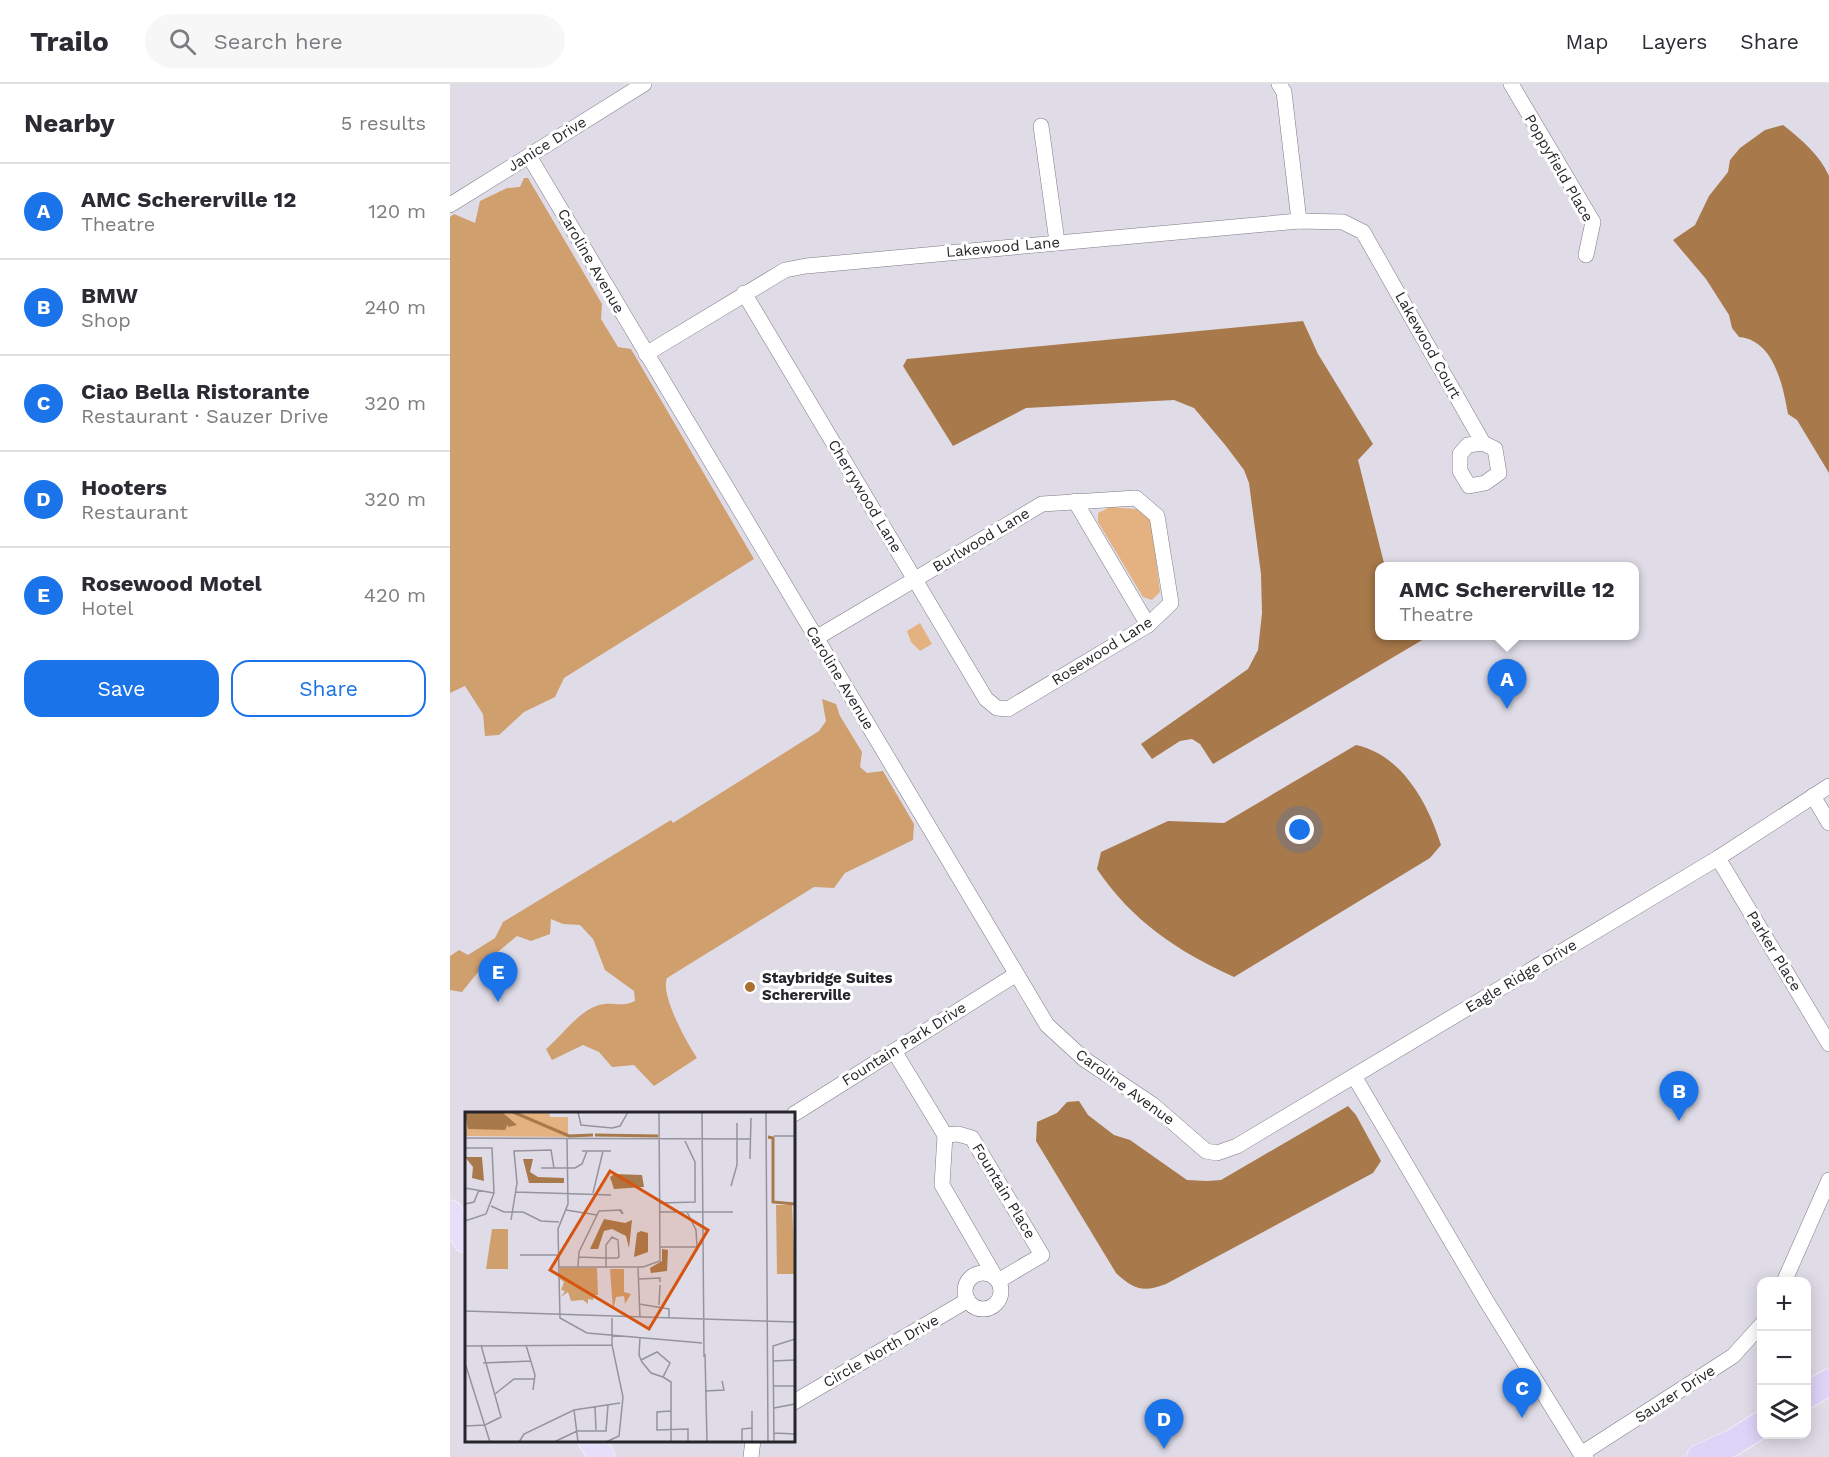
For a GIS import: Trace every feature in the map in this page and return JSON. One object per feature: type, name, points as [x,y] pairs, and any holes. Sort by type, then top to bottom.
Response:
[{"type":"highway","points":[[1811,1393],[1829,1382]]},
{"type":"highway","points":[[1700,1457],[1724,1450],[1757,1427]]},
{"type":"main road","points":[[450,1213],[465,1238]]},
{"type":"main road","points":[[592,1442],[602,1457]]},
{"type":"street","name":"Janice Drive","points":[[450,205],[644,84]]},
{"type":"street","points":[[1280,84],[1284,92],[1299,221]]},
{"type":"street","name":"Poppyfield Place","points":[[1510,84],[1593,222],[1586,255]]},
{"type":"street","points":[[1041,126],[1057,242]]},
{"type":"street","name":"Caroline Avenue","points":[[530,156],[1015,975],[1047,1025],[1084,1059],[1153,1105],[1206,1151]]},
{"type":"street","name":"Lakewood Lane","points":[[646,354],[785,270],[806,266],[1299,221],[1343,222],[1363,232],[1373,246]]},
{"type":"street","name":"Lakewood Court","points":[[1373,246],[1484,443]]},
{"type":"street","name":"Cherrywood Lane","points":[[744,293],[986,699]]},
{"type":"street","name":"Burlwood Lane","points":[[816,638],[1042,504],[1136,498],[1157,516]]},
{"type":"street","points":[[1075,501],[1148,625]]},
{"type":"street","name":"Rosewood Lane","points":[[986,699],[997,708],[1008,709],[1148,625],[1171,603],[1157,516]]},
{"type":"street","name":"Eagle Ridge Drive","points":[[1206,1151],[1217,1153],[1237,1146],[1719,858],[1829,786]]},
{"type":"street","points":[[1813,796],[1829,823]]},
{"type":"street","name":"Parker Place","points":[[1719,858],[1829,1044]]},
{"type":"street","name":"Fountain Park Drive","points":[[795,1113],[1015,975]]},
{"type":"street","points":[[894,1051],[945,1135],[942,1185],[997,1280],[1001,1293],[992,1306],[976,1307],[968,1300]]},
{"type":"street","points":[[1354,1076],[1487,1302],[1582,1456]]},
{"type":"street","name":"Fountain Place","points":[[945,1135],[958,1134],[972,1138],[1042,1255],[997,1280],[981,1273],[971,1278],[966,1288],[968,1300]]},
{"type":"street","points":[[1786,1277],[1829,1180]]},
{"type":"street","name":"Circle North Drive","points":[[795,1401],[968,1300]]},
{"type":"street","name":"Sauzer Drive","points":[[1582,1456],[1732,1356],[1757,1328]]},
{"type":"street","points":[[751,1457],[753,1442]]},
{"type":"shaded area","points":[[1783,125],[1815,154],[1829,176],[1829,473],[1797,420],[1788,414],[1780,378],[1769,355],[1751,340],[1739,337],[1732,328],[1729,315],[1706,279],[1673,240],[1695,225],[1709,196],[1728,172],[1730,160],[1740,148],[1765,130]]},
{"type":"shaded area","points":[[524,178],[528,178],[602,304],[601,319],[618,347],[631,349],[754,559],[564,678],[555,697],[524,712],[499,735],[485,736],[483,714],[465,686],[450,693],[450,217],[454,214],[475,223],[480,201],[507,188],[520,187]]},
{"type":"shaded area","points":[[1303,321],[1318,354],[1373,444],[1358,460],[1384,562],[1375,562],[1375,640],[1422,640],[1213,764],[1200,744],[1192,739],[1180,741],[1152,759],[1141,744],[1248,669],[1258,650],[1262,613],[1261,574],[1249,483],[1244,470],[1194,408],[1174,400],[1026,408],[953,446],[903,366],[907,359]]},
{"type":"shaded area","points":[[1110,507],[1137,509],[1151,520],[1160,592],[1152,600],[1143,597],[1098,522],[1098,513]]},
{"type":"shaded area","points":[[920,623],[932,644],[920,651],[911,642],[907,631]]},
{"type":"shaded area","points":[[822,699],[836,704],[840,716],[862,752],[860,767],[867,773],[883,771],[914,824],[913,840],[845,873],[834,888],[814,887],[667,978],[667,996],[671,1007],[681,1031],[697,1058],[654,1086],[634,1065],[612,1067],[599,1052],[583,1045],[552,1060],[546,1049],[591,1008],[635,1001],[634,991],[605,970],[593,939],[580,925],[563,924],[551,919],[550,934],[531,941],[517,936],[486,962],[462,992],[450,990],[450,956],[459,950],[468,955],[495,938],[503,922],[671,820],[673,823],[819,731],[826,721]]},
{"type":"shaded area","points":[[1356,745],[1372,750],[1400,770],[1421,798],[1441,845],[1430,858],[1234,977],[1193,956],[1157,933],[1125,904],[1097,869],[1101,852],[1168,821],[1224,823]]},
{"type":"shaded area","points":[[1079,1101],[1088,1115],[1114,1135],[1130,1140],[1187,1180],[1221,1180],[1348,1106],[1356,1115],[1381,1161],[1373,1173],[1166,1284],[1145,1289],[1139,1288],[1128,1283],[1116,1273],[1036,1141],[1037,1122],[1057,1113],[1067,1102]]},
{"type":"place","name":"AMC Schererville 12","points":[[1507,709]]},
{"type":"place","name":"Staybridge Suites Schererville","points":[[750,987]]},
{"type":"place","name":"Rosewood Motel","points":[[498,1002]]},
{"type":"place","name":"BMW","points":[[1679,1121]]},
{"type":"place","name":"Ciao Bella Ristorante","points":[[1522,1418]]},
{"type":"place","name":"Hooters","points":[[1164,1449]]}]
